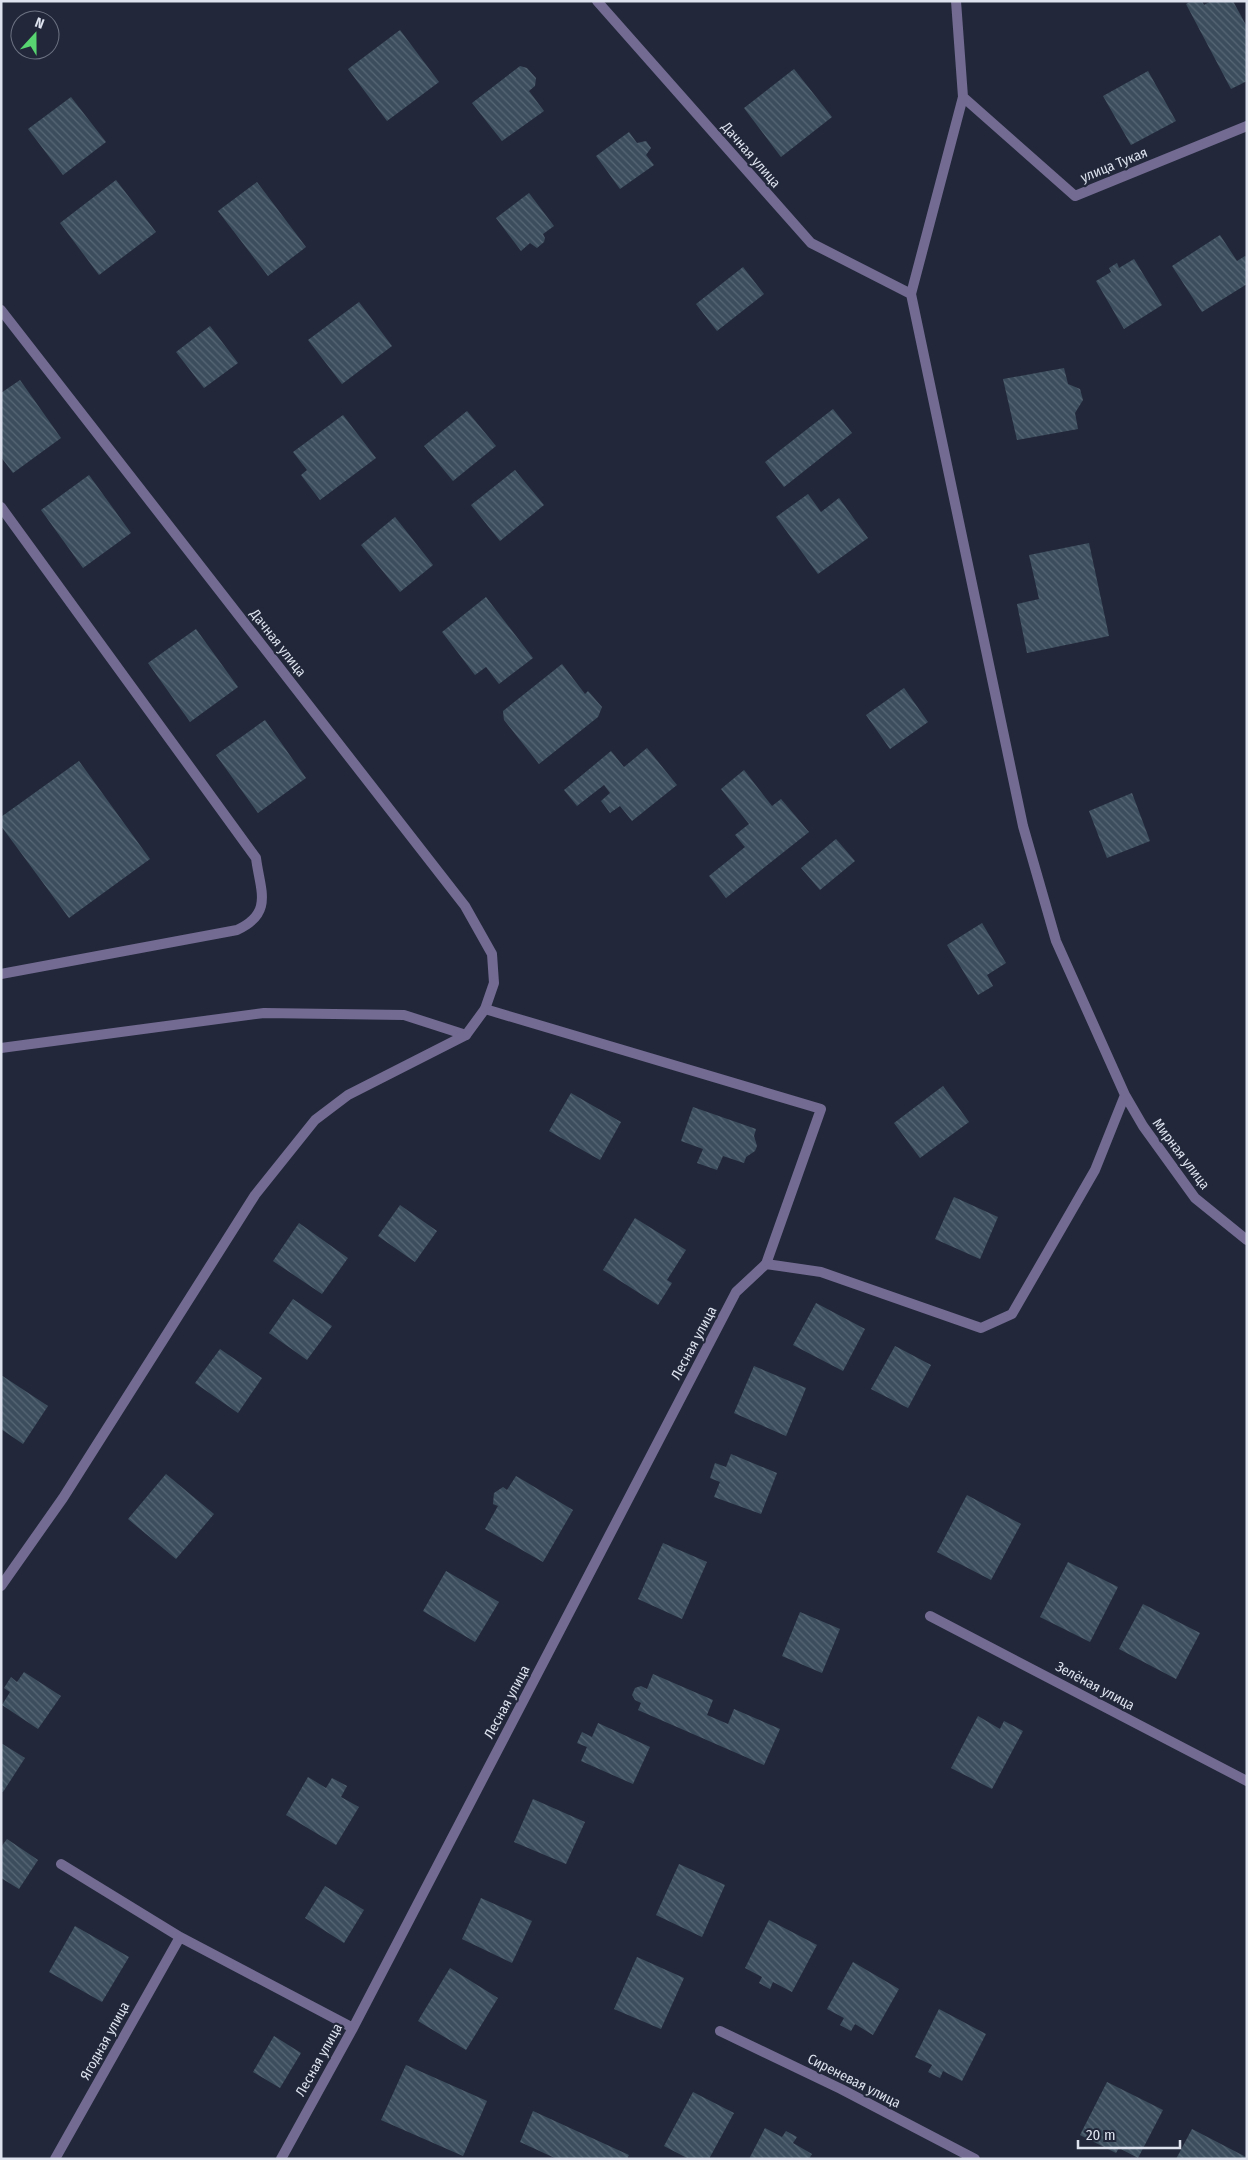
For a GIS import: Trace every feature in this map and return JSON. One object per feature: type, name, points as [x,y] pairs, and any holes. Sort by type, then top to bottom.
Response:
[{"type":"street","name":"Дачная улица","points":[[597,1],[811,243],[911,294]]},
{"type":"street","points":[[911,294],[963,97],[956,1]]},
{"type":"street","name":"улица Тукая","points":[[963,97],[1075,196],[1247,126]]},
{"type":"street","name":"Мирная улица","points":[[911,294],[1023,826],[1056,940],[1125,1095],[1143,1126],[1195,1198],[1247,1240]]},
{"type":"street","name":"Дачная улица","points":[[1,310],[465,906],[492,954],[494,983],[485,1009],[466,1035]]},
{"type":"street","points":[[1,507],[256,858],[263,897],[260,912],[250,924],[237,930],[1,974]]},
{"type":"street","points":[[485,1009],[820,1109],[766,1264],[822,1272],[982,1328],[1012,1314],[1095,1170],[1125,1095]]},
{"type":"street","points":[[1,1048],[264,1013],[404,1015],[466,1035]]},
{"type":"street","points":[[1,1586],[63,1498],[255,1194],[315,1120],[348,1095],[466,1035]]},
{"type":"street","name":"Лесная улица","points":[[282,2159],[353,2028],[736,1292],[766,1264]]},
{"type":"street","name":"Зелёная улица","points":[[930,1616],[1247,1781]]},
{"type":"street","points":[[61,1864],[180,1937],[353,2028]]},
{"type":"street","name":"Ягодная улица","points":[[55,2159],[180,1937]]},
{"type":"street","name":"Сиреневая улица","points":[[720,2031],[841,2089],[975,2159]]},
{"type":"building","points":[[1191,1],[1202,1],[1204,5],[1211,1],[1233,1],[1247,27],[1247,81],[1231,89],[1186,4]]},
{"type":"building","points":[[400,30],[439,82],[387,121],[348,69]]},
{"type":"building","points":[[520,66],[527,68],[536,78],[535,86],[529,91],[544,111],[502,141],[472,103]]},
{"type":"building","points":[[794,69],[832,117],[781,157],[744,108]]},
{"type":"building","points":[[1148,71],[1176,121],[1131,145],[1103,96]]},
{"type":"building","points":[[71,97],[106,142],[63,175],[28,129]]},
{"type":"building","points":[[629,132],[637,143],[646,141],[651,148],[646,155],[654,165],[620,189],[596,156]]},
{"type":"building","points":[[116,180],[156,232],[99,275],[60,223]]},
{"type":"building","points":[[257,182],[306,247],[268,276],[218,211]]},
{"type":"building","points":[[529,193],[554,226],[543,234],[544,242],[537,248],[530,243],[521,251],[496,218]]},
{"type":"building","points":[[1220,235],[1237,261],[1245,256],[1247,258],[1247,284],[1202,312],[1172,266]]},
{"type":"building","points":[[1134,259],[1162,305],[1124,329],[1096,281],[1111,272],[1109,268],[1117,263],[1119,268]]},
{"type":"building","points":[[743,267],[764,294],[717,331],[696,304]]},
{"type":"building","points":[[359,302],[392,346],[342,384],[308,340]]},
{"type":"building","points":[[210,326],[238,363],[204,388],[176,352]]},
{"type":"building","points":[[1064,368],[1068,384],[1080,389],[1083,400],[1075,413],[1078,429],[1017,440],[1003,379]]},
{"type":"building","points":[[20,380],[61,438],[13,473],[1,457],[1,393]]},
{"type":"building","points":[[833,409],[852,433],[784,487],[765,462]]},
{"type":"building","points":[[467,411],[496,446],[453,481],[424,446]]},
{"type":"building","points":[[343,415],[376,458],[320,500],[301,475],[307,470],[293,452]]},
{"type":"building","points":[[515,470],[544,505],[500,541],[471,505]]},
{"type":"building","points":[[89,475],[131,533],[83,568],[41,510]]},
{"type":"building","points":[[808,494],[821,512],[839,498],[868,538],[818,574],[776,517]]},
{"type":"building","points":[[395,517],[433,565],[400,592],[361,545]]},
{"type":"building","points":[[1089,543],[1109,636],[1027,653],[1017,604],[1039,599],[1029,555]]},
{"type":"building","points":[[486,597],[533,658],[499,684],[486,667],[475,675],[442,632]]},
{"type":"building","points":[[196,629],[238,687],[190,722],[148,663]]},
{"type":"building","points":[[562,664],[585,694],[588,691],[602,707],[598,717],[539,764],[504,720],[503,711]]},
{"type":"building","points":[[904,688],[928,722],[890,749],[866,715]]},
{"type":"building","points":[[265,720],[306,778],[258,813],[216,755]]},
{"type":"building","points":[[647,748],[677,785],[632,821],[620,806],[610,813],[601,801],[610,793],[604,785],[577,806],[564,790],[611,751],[624,767]]},
{"type":"building","points":[[79,761],[150,859],[69,918],[1,826],[1,817]]},
{"type":"building","points":[[744,770],[772,806],[781,799],[809,832],[726,898],[709,876],[745,847],[735,835],[749,824],[721,789]]},
{"type":"building","points":[[1132,793],[1150,841],[1107,858],[1089,811]]},
{"type":"building","points":[[836,839],[855,861],[820,890],[801,868]]},
{"type":"building","points":[[982,923],[1006,963],[987,975],[993,986],[978,995],[947,945]]},
{"type":"building","points":[[943,1086],[969,1122],[920,1158],[894,1123]]},
{"type":"building","points":[[571,1093],[621,1122],[600,1160],[549,1131]]},
{"type":"building","points":[[693,1107],[756,1129],[754,1136],[757,1146],[755,1151],[746,1157],[744,1163],[723,1156],[717,1170],[697,1163],[703,1149],[681,1141]]},
{"type":"building","points":[[954,1197],[998,1217],[980,1259],[935,1239]]},
{"type":"building","points":[[400,1205],[437,1231],[415,1262],[378,1236]]},
{"type":"building","points":[[635,1218],[686,1250],[667,1280],[672,1283],[658,1305],[603,1270]]},
{"type":"building","points":[[299,1223],[348,1258],[322,1294],[273,1261]]},
{"type":"building","points":[[293,1299],[332,1326],[307,1360],[269,1333]]},
{"type":"building","points":[[816,1303],[865,1329],[843,1371],[793,1345]]},
{"type":"building","points":[[895,1346],[931,1365],[908,1408],[871,1389]]},
{"type":"building","points":[[220,1349],[262,1378],[238,1413],[195,1383]]},
{"type":"building","points":[[754,1366],[806,1388],[786,1436],[734,1413]]},
{"type":"building","points":[[1,1375],[48,1406],[23,1444],[1,1429]]},
{"type":"building","points":[[731,1454],[777,1473],[761,1514],[714,1497],[720,1482],[710,1478],[715,1463],[726,1467]]},
{"type":"building","points":[[166,1474],[214,1514],[176,1559],[128,1519]]},
{"type":"building","points":[[516,1476],[573,1510],[543,1562],[485,1529],[498,1506],[493,1504],[494,1493],[503,1487],[507,1490]]},
{"type":"building","points":[[967,1495],[1021,1524],[991,1580],[937,1552]]},
{"type":"building","points":[[663,1543],[707,1562],[682,1619],[638,1599]]},
{"type":"building","points":[[1068,1562],[1118,1587],[1090,1642],[1040,1617]]},
{"type":"building","points":[[446,1571],[499,1602],[475,1642],[423,1611]]},
{"type":"building","points":[[1143,1604],[1200,1633],[1176,1679],[1119,1649]]},
{"type":"building","points":[[800,1612],[840,1629],[822,1673],[782,1656]]},
{"type":"building","points":[[24,1672],[61,1696],[38,1729],[2,1705],[10,1692],[4,1688],[11,1677],[17,1682]]},
{"type":"building","points":[[653,1674],[713,1700],[707,1715],[728,1724],[734,1709],[780,1729],[764,1765],[638,1710],[641,1703],[635,1700],[632,1695],[635,1688],[641,1686],[647,1689]]},
{"type":"building","points":[[978,1716],[1000,1729],[1004,1721],[1023,1731],[992,1789],[951,1768]]},
{"type":"building","points":[[598,1723],[650,1747],[633,1784],[581,1761],[587,1747],[577,1743],[582,1732],[592,1737]]},
{"type":"building","points":[[1,1743],[25,1758],[3,1792],[1,1792]]},
{"type":"building","points":[[308,1777],[326,1788],[332,1778],[347,1786],[341,1797],[359,1807],[336,1845],[286,1815]]},
{"type":"building","points":[[533,1799],[585,1822],[566,1864],[514,1842]]},
{"type":"building","points":[[7,1839],[38,1860],[19,1889],[1,1878],[1,1847]]},
{"type":"building","points":[[679,1864],[725,1885],[702,1937],[656,1915]]},
{"type":"building","points":[[325,1886],[364,1910],[344,1943],[305,1918]]},
{"type":"building","points":[[481,1898],[532,1921],[512,1963],[462,1939]]},
{"type":"building","points":[[769,1920],[817,1945],[792,1992],[773,1982],[770,1989],[759,1983],[762,1977],[745,1968]]},
{"type":"building","points":[[75,1926],[129,1957],[102,2002],[49,1972]]},
{"type":"building","points":[[637,1957],[684,1978],[661,2029],[614,2009]]},
{"type":"building","points":[[853,1962],[899,1989],[873,2035],[855,2024],[851,2031],[840,2025],[844,2018],[827,2009]]},
{"type":"building","points":[[450,1968],[498,1998],[466,2050],[418,2021]]},
{"type":"building","points":[[939,2009],[986,2034],[962,2081],[943,2071],[940,2078],[928,2072],[932,2065],[915,2057]]},
{"type":"building","points":[[274,2036],[301,2053],[280,2088],[253,2072]]},
{"type":"building","points":[[406,2065],[487,2101],[463,2156],[381,2120]]},
{"type":"building","points":[[1107,2082],[1163,2110],[1138,2158],[1119,2148],[1116,2153],[1080,2135]]},
{"type":"building","points":[[693,2092],[734,2113],[709,2159],[689,2159],[664,2146]]},
{"type":"building","points":[[533,2111],[629,2155],[627,2159],[557,2159],[520,2142]]},
{"type":"building","points":[[765,2128],[782,2137],[786,2131],[797,2137],[793,2143],[812,2154],[809,2159],[749,2159]]},
{"type":"building","points":[[1192,2129],[1246,2157],[1245,2159],[1176,2159]]}]
